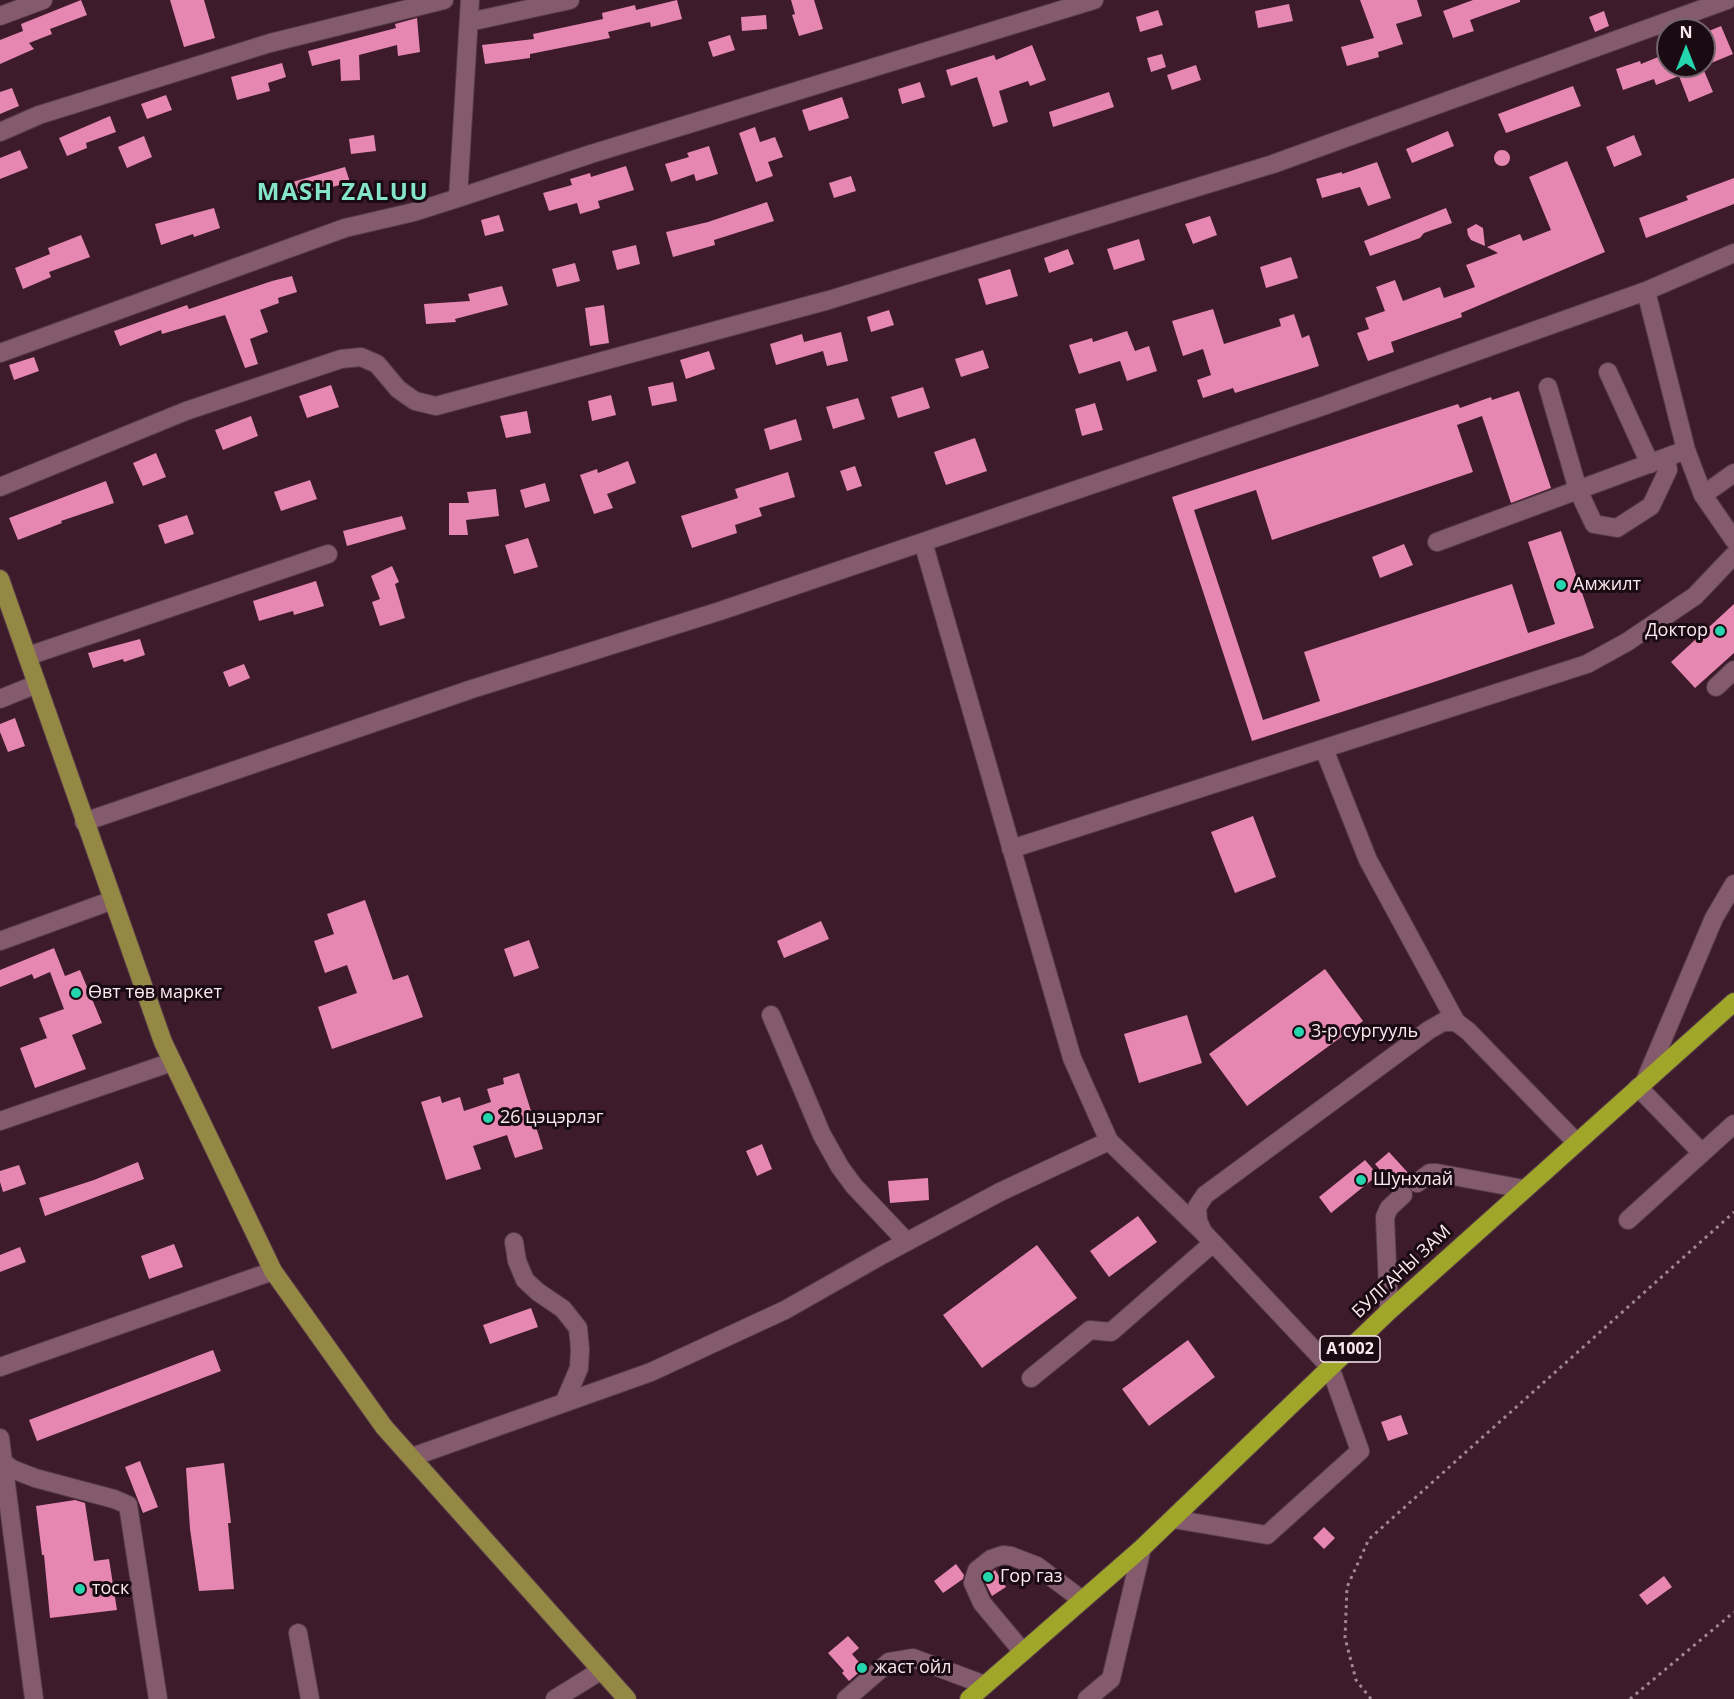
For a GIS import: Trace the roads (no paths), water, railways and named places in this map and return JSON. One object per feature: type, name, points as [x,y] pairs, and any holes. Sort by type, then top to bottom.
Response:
[{"type":"highway","name":"БУЛГАНЫ ЗАМ","points":[[969,1699],[1142,1548],[1389,1311],[1734,1002]]},
{"type":"main road","points":[[0,579],[162,1042],[273,1271],[384,1427],[627,1699]]},
{"type":"street","points":[[0,16],[43,0]]},
{"type":"street","points":[[0,132],[39,115],[270,43],[444,0]]},
{"type":"street","points":[[458,198],[470,0]]},
{"type":"street","points":[[469,22],[570,0]]},
{"type":"street","points":[[0,353],[345,228],[414,212],[602,151],[1094,0]]},
{"type":"street","points":[[0,487],[186,411],[341,359],[361,357],[377,364],[398,389],[415,401],[436,406],[829,300],[1273,164],[1727,0]]},
{"type":"street","points":[[84,822],[472,689],[720,611],[1326,405],[1646,291],[1734,253]]},
{"type":"street","points":[[1646,291],[1686,450],[1703,495],[1734,540]]},
{"type":"street","points":[[1548,387],[1578,490],[1594,524],[1617,528],[1652,506],[1668,470],[1658,461],[1608,372]]},
{"type":"street","points":[[1437,542],[1686,450]]},
{"type":"street","points":[[1703,495],[1734,474]]},
{"type":"street","points":[[923,542],[1072,1058],[1109,1141],[1208,1238],[1330,1367],[1360,1451],[1267,1535],[1173,1519]]},
{"type":"street","points":[[28,656],[328,554]]},
{"type":"street","points":[[1011,849],[1587,664],[1628,642],[1695,596],[1734,555]]},
{"type":"street","points":[[1716,687],[1734,670]]},
{"type":"street","points":[[0,699],[38,684]]},
{"type":"street","points":[[1324,748],[1368,860],[1456,1022],[1468,1031],[1576,1142]]},
{"type":"street","points":[[1702,1153],[1641,1084],[1714,918],[1734,884]]},
{"type":"street","points":[[0,941],[113,900]]},
{"type":"street","points":[[771,1015],[822,1135],[840,1167],[854,1186],[907,1242]]},
{"type":"street","points":[[1208,1238],[1198,1221],[1197,1207],[1206,1195],[1429,1030],[1443,1022],[1456,1022]]},
{"type":"street","points":[[0,1121],[172,1062]]},
{"type":"street","points":[[1628,1220],[1734,1124]]},
{"type":"street","points":[[412,1457],[651,1372],[785,1310],[1000,1192],[1109,1141]]},
{"type":"street","points":[[1417,1183],[1430,1173],[1437,1173],[1524,1189]]},
{"type":"street","points":[[1389,1311],[1385,1217],[1389,1208],[1403,1195]]},
{"type":"street","points":[[1031,1378],[1090,1330],[1111,1332],[1208,1238]]},
{"type":"street","points":[[514,1242],[517,1262],[525,1280],[562,1309],[578,1328],[579,1368],[564,1404]]},
{"type":"street","points":[[0,1367],[273,1271]]},
{"type":"street","points":[[0,1438],[7,1562],[33,1698]]},
{"type":"street","points":[[3,1462],[12,1469],[35,1478],[114,1499],[128,1505],[158,1699]]},
{"type":"street","points":[[1087,1699],[1111,1679],[1142,1548]]},
{"type":"street","points":[[1023,1652],[982,1603],[973,1583],[977,1570],[991,1559],[1011,1556],[1037,1566],[1082,1600]]},
{"type":"street","points":[[298,1633],[310,1699]]},
{"type":"street","points":[[846,1699],[889,1662],[914,1658],[985,1685]]},
{"type":"street","points":[[555,1699],[600,1671]]},
{"type":"place","name":"Амжилт","points":[[1561,585]]},
{"type":"place","name":"Доктор","points":[[1720,631]]},
{"type":"place","name":"Өвт төв маркет","points":[[76,993]]},
{"type":"place","name":"3-р сургууль","points":[[1299,1032]]},
{"type":"place","name":"26 цэцэрлэг","points":[[488,1118]]},
{"type":"place","name":"Шунхлай","points":[[1361,1180]]},
{"type":"place","name":"Гор газ","points":[[988,1577]]},
{"type":"place","name":"тоск","points":[[80,1589]]},
{"type":"place","name":"жаст ойл","points":[[862,1668]]},
{"type":"district","name":"MASH ZALUU","points":[[343,193]]}]
